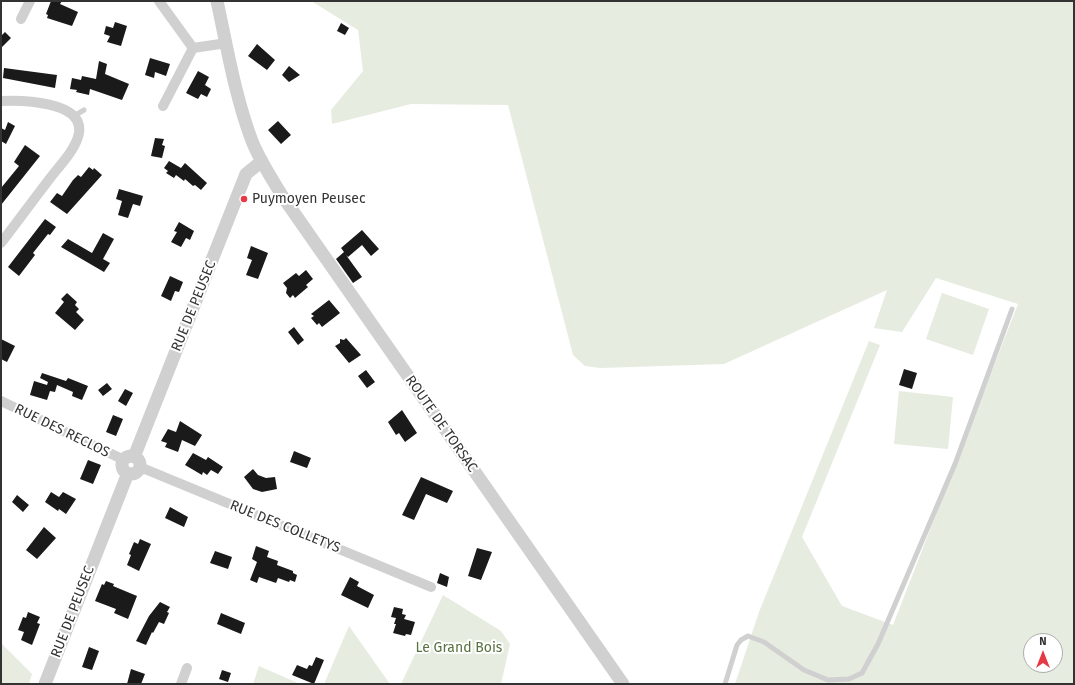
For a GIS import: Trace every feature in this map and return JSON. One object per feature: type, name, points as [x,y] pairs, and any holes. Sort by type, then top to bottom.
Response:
[{"type":"street","points":[[21,19],[30,1]]},
{"type":"street","points":[[159,1],[193,48]]},
{"type":"street","name":"ROUTE DE TORSAC","points":[[217,1],[241,106],[252,141],[283,197],[623,684]]},
{"type":"street","points":[[193,48],[226,44]]},
{"type":"street","points":[[163,106],[193,48]]},
{"type":"street","points":[[1,101],[61,107],[74,116],[79,127],[79,133],[73,147],[1,243]]},
{"type":"street","name":"RUE DE PEUSEC","points":[[45,684],[246,174],[262,161]]},
{"type":"street","name":"RUE DES RECLOS","points":[[1,401],[131,464]]},
{"type":"street","name":"RUE DES COLLETYS","points":[[131,464],[431,586]]},
{"type":"street","points":[[181,684],[187,668]]},
{"type":"lane","points":[[74,116],[84,110]]},
{"type":"lane","points":[[725,684],[737,645],[741,640],[748,636],[764,642],[804,670],[828,680],[849,678],[862,673],[878,644],[955,464],[1012,309]]},
{"type":"green space","points":[[311,1],[1074,1],[1074,684],[735,684],[759,612],[869,341],[880,345],[802,537],[842,606],[893,625],[1018,304],[936,278],[902,332],[874,328],[887,290],[724,364],[600,368],[585,366],[573,355],[508,105],[411,104],[332,124],[331,110],[363,71],[358,30]]},
{"type":"green space","points":[[942,293],[989,309],[973,355],[926,339]]},
{"type":"green space","points":[[899,391],[953,397],[948,449],[894,444]]},
{"type":"green space","name":"Le Grand Bois","points":[[443,595],[501,631],[510,644],[501,684],[401,684]]},
{"type":"green space","name":"Le Grand Bois","points":[[349,626],[390,684],[324,684]]},
{"type":"green space","points":[[1,643],[32,674],[29,684],[1,684]]},
{"type":"green space","points":[[259,666],[300,684],[253,684]]},
{"type":"building","points":[[51,1],[62,1],[60,4],[78,12],[72,26],[47,18],[48,15],[46,14]]},
{"type":"building","points":[[115,22],[127,26],[121,46],[107,42],[110,36],[104,34],[106,26],[113,28]]},
{"type":"building","points":[[341,23],[349,28],[345,35],[337,31]]},
{"type":"building","points":[[5,32],[11,38],[1,48],[1,36]]},
{"type":"building","points":[[257,44],[275,60],[267,70],[248,56]]},
{"type":"building","points":[[150,58],[170,64],[166,76],[155,72],[154,78],[145,75]]},
{"type":"building","points":[[99,61],[107,64],[105,74],[129,84],[122,100],[90,89],[89,95],[70,89],[72,78],[81,80],[82,76],[96,79]]},
{"type":"building","points":[[289,66],[300,75],[289,82],[282,75]]},
{"type":"building","points":[[4,68],[57,75],[55,88],[3,78]]},
{"type":"building","points":[[198,71],[209,77],[205,85],[211,89],[207,97],[201,94],[198,99],[186,93]]},
{"type":"building","points":[[278,121],[291,135],[281,144],[268,130]]},
{"type":"building","points":[[8,122],[15,126],[6,144],[1,141],[1,128],[5,130]]},
{"type":"building","points":[[155,138],[164,139],[162,145],[165,146],[162,158],[151,156]]},
{"type":"building","points":[[25,145],[40,156],[1,205],[1,188],[19,166],[14,162]]},
{"type":"building","points":[[169,161],[181,168],[185,163],[207,183],[201,190],[195,185],[193,186],[185,179],[184,181],[176,175],[174,178],[166,173],[168,171],[164,168]]},
{"type":"building","points":[[89,167],[93,170],[94,168],[102,175],[67,214],[50,202],[57,193],[62,196],[73,180],[78,175],[81,177]]},
{"type":"building","points":[[119,189],[143,196],[140,206],[133,204],[128,218],[118,215],[122,201],[116,199]]},
{"type":"building","points":[[45,219],[56,227],[50,235],[48,234],[33,253],[35,255],[19,276],[8,267]]},
{"type":"building","points":[[179,222],[194,231],[190,240],[186,238],[181,247],[171,242],[177,232],[174,231]]},
{"type":"building","points":[[362,230],[379,249],[371,256],[362,245],[348,257],[346,255],[362,277],[353,283],[336,259],[344,252],[341,248]]},
{"type":"building","points":[[103,233],[114,239],[103,259],[110,263],[104,272],[61,247],[68,239],[92,253]]},
{"type":"building","points":[[251,246],[268,253],[258,279],[246,275],[252,260],[247,258]]},
{"type":"building","points":[[306,270],[313,279],[306,285],[308,287],[295,298],[293,295],[290,298],[286,293],[287,288],[283,283],[296,273],[299,276]]},
{"type":"building","points":[[170,276],[183,282],[179,292],[175,291],[171,301],[161,296]]},
{"type":"building","points":[[67,293],[77,302],[75,305],[79,309],[76,312],[84,320],[75,330],[55,313],[64,302],[61,299]]},
{"type":"building","points":[[329,300],[340,313],[322,327],[319,323],[317,325],[311,318],[314,316],[311,314]]},
{"type":"building","points":[[294,327],[304,340],[298,345],[288,332]]},
{"type":"building","points":[[346,338],[361,355],[349,363],[335,346],[340,343],[340,339],[344,340]]},
{"type":"building","points":[[1,339],[15,346],[7,362],[1,359]]},
{"type":"building","points":[[904,369],[917,373],[912,389],[899,385]]},
{"type":"building","points":[[366,370],[375,382],[367,388],[358,376]]},
{"type":"building","points":[[42,373],[66,381],[68,378],[88,386],[82,400],[72,396],[73,392],[57,385],[55,392],[50,391],[47,400],[30,395],[34,381],[47,385],[48,382],[40,378]]},
{"type":"building","points":[[107,383],[112,389],[103,396],[98,390]]},
{"type":"building","points":[[125,389],[133,393],[126,406],[118,401]]},
{"type":"building","points":[[402,410],[417,433],[405,442],[399,433],[396,435],[388,422]]},
{"type":"building","points":[[113,415],[123,419],[116,436],[106,432]]},
{"type":"building","points":[[180,421],[202,435],[195,446],[182,440],[178,452],[165,447],[167,443],[161,441],[168,429],[176,432]]},
{"type":"building","points":[[294,451],[311,458],[307,468],[290,462]]},
{"type":"building","points":[[193,453],[206,460],[208,457],[223,467],[218,474],[211,470],[207,475],[203,472],[202,475],[185,465]]},
{"type":"building","points":[[88,460],[101,465],[93,484],[80,479]]},
{"type":"building","points":[[253,469],[258,475],[266,478],[275,477],[277,489],[262,492],[253,489],[244,477]]},
{"type":"building","points":[[421,477],[453,491],[447,503],[426,494],[414,520],[402,515]]},
{"type":"building","points":[[51,492],[59,497],[63,492],[76,499],[66,514],[59,509],[58,511],[45,502]]},
{"type":"building","points":[[17,495],[29,505],[23,512],[12,502]]},
{"type":"building","points":[[170,507],[188,517],[184,527],[165,518]]},
{"type":"building","points":[[44,527],[56,538],[37,559],[26,550]]},
{"type":"building","points":[[140,539],[151,544],[139,571],[127,565],[131,555],[129,554],[134,542],[138,544]]},
{"type":"building","points":[[256,546],[269,551],[267,557],[278,561],[277,565],[293,571],[293,573],[297,575],[295,582],[290,580],[289,582],[278,578],[276,583],[259,577],[257,583],[250,580],[257,562],[252,559]]},
{"type":"building","points":[[477,548],[492,552],[481,580],[468,576]]},
{"type":"building","points":[[215,551],[232,557],[228,569],[210,563]]},
{"type":"building","points":[[440,573],[449,577],[447,587],[437,583]]},
{"type":"building","points":[[350,577],[359,582],[357,586],[374,595],[368,608],[341,595]]},
{"type":"building","points":[[106,581],[114,584],[113,586],[137,596],[128,619],[114,613],[116,609],[95,601],[102,584],[104,585]]},
{"type":"building","points":[[160,602],[170,607],[164,624],[159,622],[146,645],[136,641],[149,616]]},
{"type":"building","points":[[394,607],[403,609],[402,614],[406,615],[404,619],[415,622],[411,635],[406,634],[405,636],[393,633],[396,624],[394,624],[396,618],[391,617]]},
{"type":"building","points":[[28,612],[40,617],[37,623],[40,624],[32,645],[21,640],[24,632],[18,630],[23,617],[26,618]]},
{"type":"building","points":[[221,613],[245,623],[241,634],[217,624]]},
{"type":"building","points":[[89,647],[99,651],[92,670],[82,667]]},
{"type":"building","points":[[316,657],[324,660],[314,684],[292,675],[297,665],[307,669],[309,665],[312,666]]},
{"type":"building","points":[[131,669],[145,674],[141,684],[127,684]]},
{"type":"building","points":[[222,670],[231,673],[228,682],[219,679]]},
{"type":"place","name":"Puymoyen Peusec","points":[[244,199]]}]
